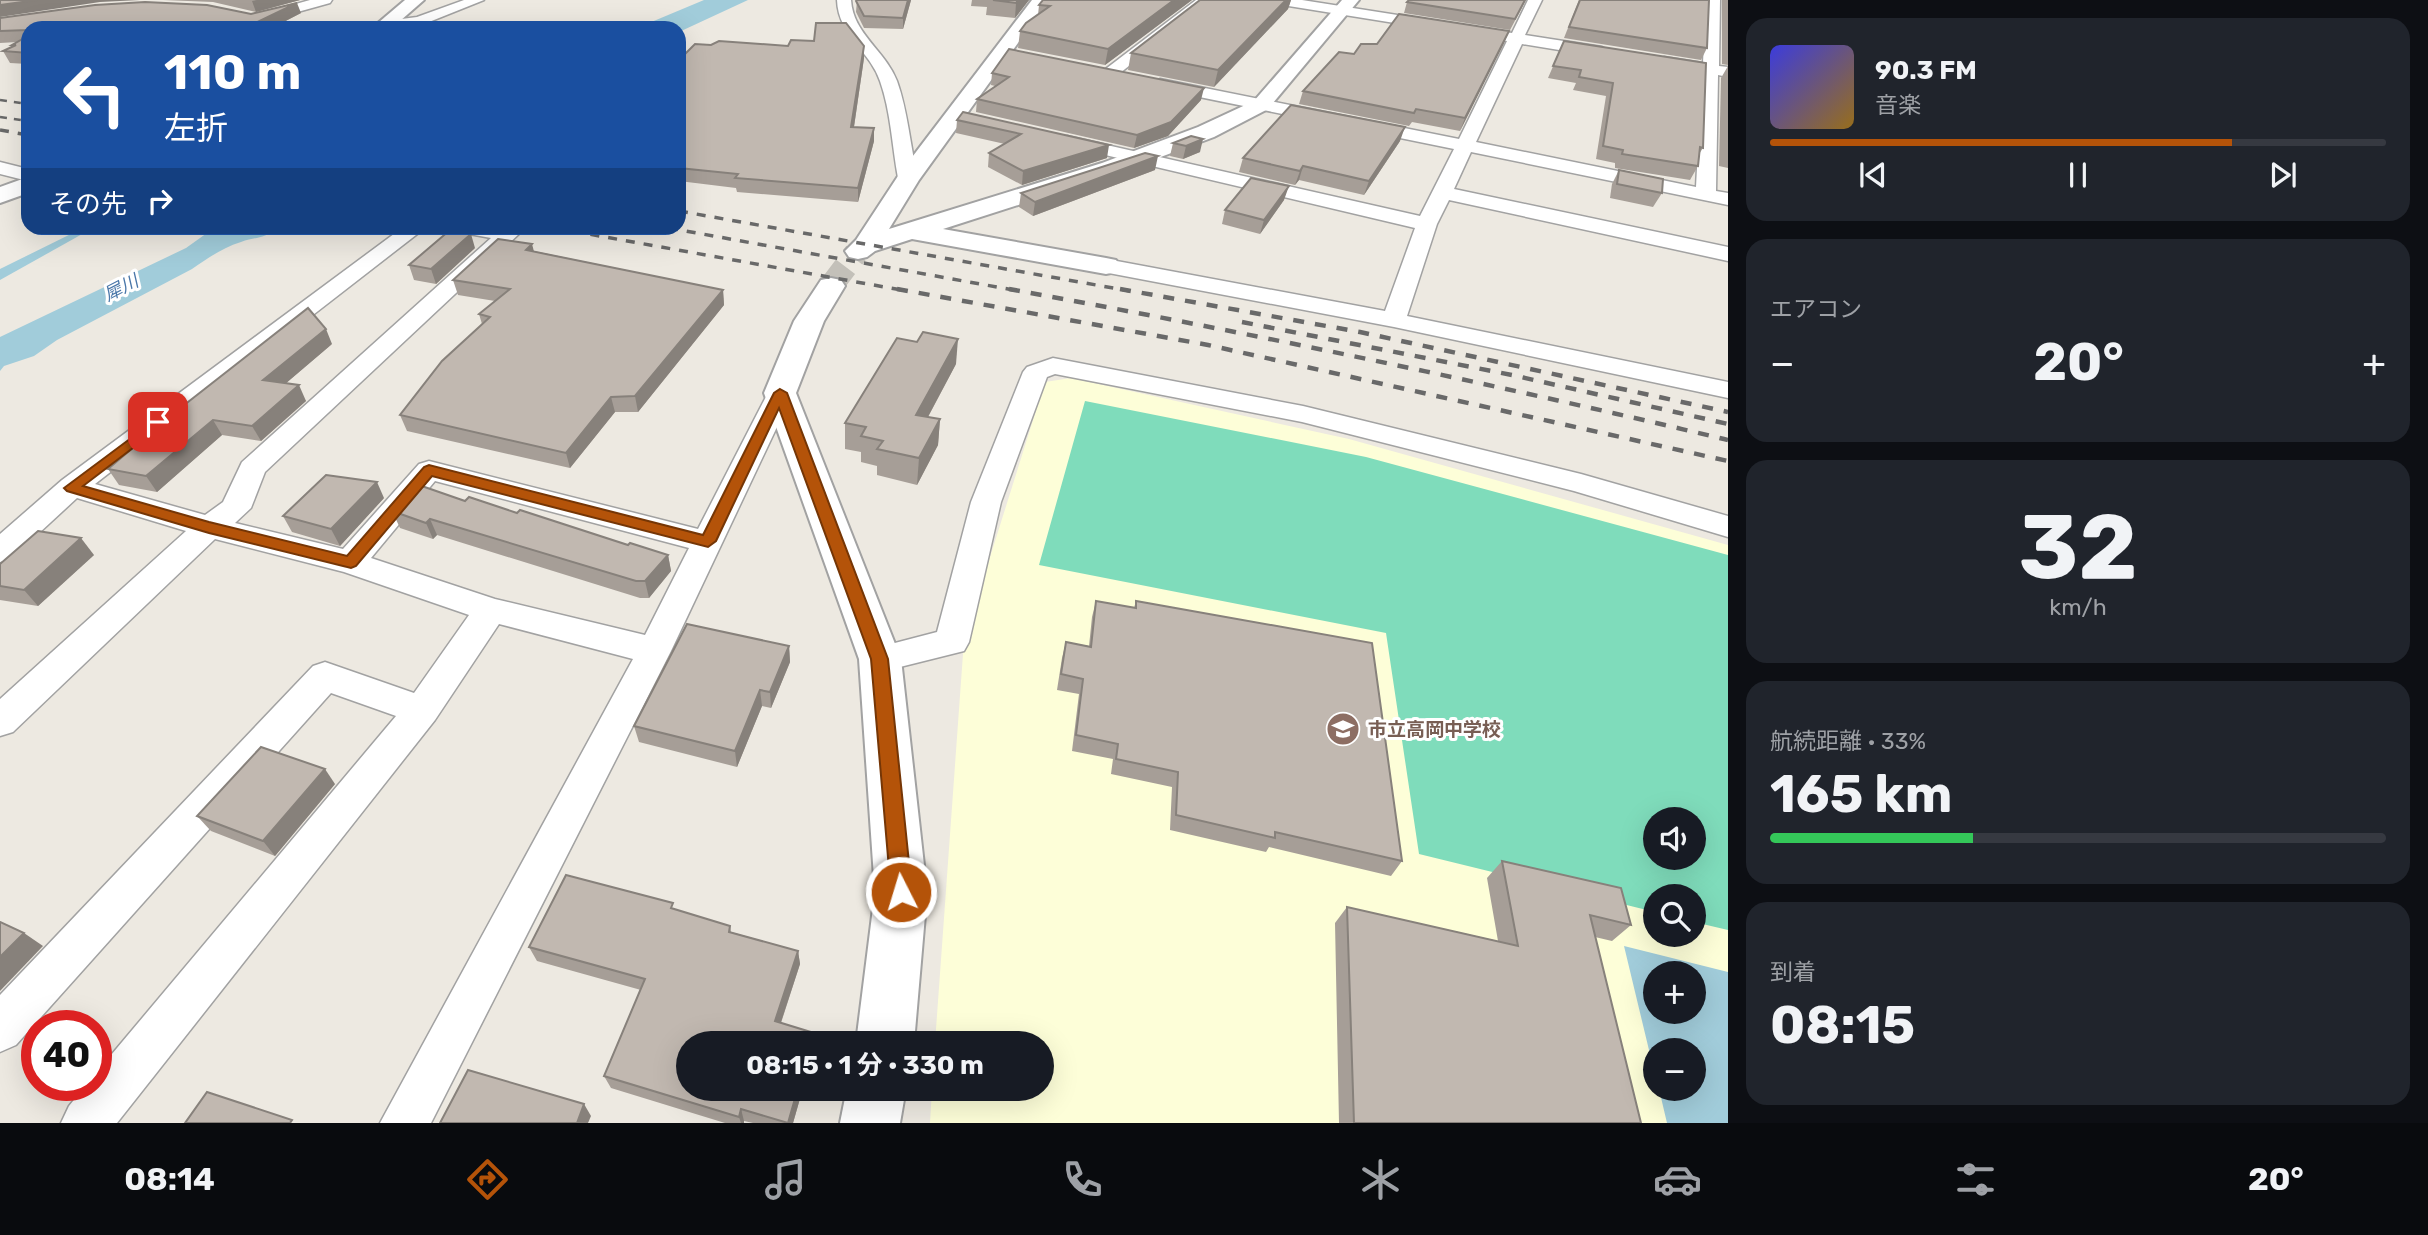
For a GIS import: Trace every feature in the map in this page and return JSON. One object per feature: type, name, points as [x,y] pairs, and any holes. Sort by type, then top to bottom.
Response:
[{"type":"street","points":[[389,21],[416,0]]},
{"type":"street","points":[[419,21],[477,0]]},
{"type":"street","points":[[844,0],[846,15],[866,51],[887,75],[908,178]]},
{"type":"street","points":[[1041,0],[1009,54],[962,116],[908,178],[861,248],[907,231],[1055,186],[1206,132],[1261,105],[1346,5]]},
{"type":"street","points":[[1205,0],[1103,73],[1728,199]]},
{"type":"street","points":[[1276,0],[1346,5],[1620,55]]},
{"type":"street","points":[[1394,320],[1427,224],[1535,0]]},
{"type":"street","points":[[1706,195],[1719,71],[1713,0]]},
{"type":"street","points":[[246,16],[256,19],[331,3]]},
{"type":"street","points":[[309,21],[331,3]]},
{"type":"street","points":[[1646,59],[1719,71]]},
{"type":"street","points":[[1046,136],[1427,224]]},
{"type":"street","points":[[0,168],[21,173]]},
{"type":"street","points":[[0,197],[21,187]]},
{"type":"street","points":[[1443,193],[1728,254]]},
{"type":"street","points":[[907,231],[1394,320],[1728,390]]},
{"type":"street","points":[[0,551],[72,488],[406,235]]},
{"type":"street","points":[[0,721],[209,527],[236,508],[252,468],[507,235]]},
{"type":"street","points":[[405,1123],[654,651],[780,393],[808,321],[831,286]]},
{"type":"street","points":[[880,659],[952,642],[986,502],[1036,372],[1053,366],[1303,414],[1581,483],[1728,527]]},
{"type":"street","points":[[780,393],[880,659],[901,892],[886,1031]]},
{"type":"street","points":[[351,562],[429,470],[708,541]]},
{"type":"street","points":[[72,488],[209,527],[351,562],[491,610],[654,651]]},
{"type":"street","points":[[86,1123],[422,710],[491,610]]},
{"type":"street","points":[[0,1029],[325,676],[422,710]]},
{"type":"street","points":[[870,1123],[874,1101]]},
{"type":"shaded area","name":"市立高岡中学校","points":[[1071,378],[1349,439],[1728,545],[1728,1123],[930,1123],[931,1101],[1054,1101],[1054,1031],[936,1031],[964,640],[1045,382]]},
{"type":"green space","points":[[1085,401],[1366,457],[1728,555],[1728,930],[1706,925],[1706,884],[1643,884],[1643,909],[1419,854],[1386,633],[1039,565]]},
{"type":"water","points":[[704,0],[748,0],[686,29],[686,21],[654,21]]},
{"type":"water","points":[[69,235],[80,235],[0,280],[0,269]]},
{"type":"water","name":"犀川","points":[[204,235],[266,235],[221,250],[192,269],[57,340],[34,356],[4,366],[0,371],[0,337],[186,248]]},
{"type":"water","points":[[1624,946],[1684,961],[1643,961],[1643,1024],[1706,1024],[1706,966],[1728,972],[1728,1123],[1667,1123],[1662,1101],[1706,1101],[1706,1038],[1646,1038]]},
{"type":"building","points":[[0,0],[37,0],[0,5]]},
{"type":"building","points":[[857,0],[908,0],[903,18],[864,16]]},
{"type":"building","points":[[993,0],[1018,0],[1016,3]]},
{"type":"building","points":[[1043,0],[1174,0],[1108,49],[1020,31],[1026,23],[1050,6],[1039,5]]},
{"type":"building","points":[[1200,0],[1286,0],[1218,70],[1131,53]]},
{"type":"building","points":[[1525,0],[1515,19],[1407,2]]},
{"type":"building","points":[[1580,0],[1709,0],[1707,48],[1569,27]]},
{"type":"building","points":[[145,2],[207,5],[251,14],[297,3],[260,21],[21,21],[21,30],[0,31],[0,18],[95,5]]},
{"type":"building","points":[[1399,14],[1509,31],[1465,118],[1416,109],[1414,113],[1303,91],[1339,52],[1354,54],[1361,44],[1377,44]]},
{"type":"building","points":[[816,23],[846,23],[864,46],[851,127],[874,128],[858,188],[735,178],[738,174],[686,169],[686,53],[695,44],[711,45],[719,41],[788,46],[791,40],[814,41]]},
{"type":"building","points":[[21,40],[21,52],[3,51],[16,45],[12,45]]},
{"type":"building","points":[[1564,41],[1706,63],[1703,148],[1700,147],[1698,166],[1622,154],[1623,150],[1603,146],[1613,83],[1579,77],[1581,70],[1553,66]]},
{"type":"building","points":[[1009,49],[1204,88],[1171,122],[1137,135],[977,99],[1009,77],[992,73]]},
{"type":"building","points":[[1291,105],[1405,127],[1369,181],[1303,166],[1300,171],[1243,158]]},
{"type":"building","points":[[963,112],[1109,145],[1023,171],[989,153],[1021,134],[957,120]]},
{"type":"building","points":[[1191,136],[1203,139],[1186,146],[1173,143]]},
{"type":"building","points":[[1145,153],[1158,156],[1035,202],[1021,193]]},
{"type":"building","points":[[1619,170],[1663,179],[1662,193],[1617,184]]},
{"type":"building","points":[[1251,178],[1289,186],[1264,220],[1225,210]]},
{"type":"building","points":[[444,235],[470,235],[431,269],[409,265]]},
{"type":"building","points":[[498,239],[532,244],[526,250],[723,290],[635,396],[611,397],[566,453],[400,415],[442,361],[490,317],[479,314],[510,289],[453,280]]},
{"type":"building","points":[[308,308],[326,329],[263,380],[299,385],[252,426],[213,420],[146,476],[108,469],[174,413]]},
{"type":"building","points":[[923,332],[958,339],[916,415],[940,419],[919,458],[877,449],[883,441],[861,436],[866,427],[845,423],[897,338],[917,342]]},
{"type":"building","points":[[326,475],[377,482],[331,529],[283,516]]},
{"type":"building","points":[[416,484],[465,501],[469,497],[517,513],[520,510],[668,555],[645,581],[636,581],[430,519],[426,523],[392,511]]},
{"type":"building","points":[[38,531],[81,538],[24,590],[0,586],[0,564]]},
{"type":"building","points":[[1096,601],[1136,608],[1136,601],[1372,643],[1402,861],[1275,832],[1275,838],[1176,815],[1178,772],[1116,759],[1118,744],[1076,735],[1083,679],[1061,674],[1066,642],[1091,647]]},
{"type":"building","points":[[687,624],[789,646],[770,692],[760,690],[735,751],[634,726]]},
{"type":"building","points":[[261,747],[325,769],[263,841],[197,816]]},
{"type":"building","points":[[1502,861],[1621,888],[1631,925],[1590,915],[1641,1123],[1354,1123],[1347,907],[1518,946]]},
{"type":"building","points":[[566,875],[673,903],[671,908],[730,926],[729,932],[798,951],[775,1021],[808,1031],[676,1031],[676,1098],[604,1076],[645,979],[529,947]]},
{"type":"building","points":[[0,922],[24,933],[0,957]]},
{"type":"building","points":[[468,1070],[584,1104],[577,1123],[440,1123]]},
{"type":"building","points":[[207,1092],[292,1120],[290,1123],[185,1123]]},
{"type":"building","points":[[686,1101],[794,1101],[788,1123],[741,1109],[739,1117]]},
{"type":"tunnel","points":[[831,286],[856,253]]},
{"type":"railway","points":[[0,100],[21,103]]},
{"type":"railway","points":[[0,117],[21,120]]},
{"type":"railway","points":[[0,130],[21,134]]},
{"type":"railway","points":[[686,212],[1130,291]]},
{"type":"railway","points":[[686,231],[1019,291]]},
{"type":"railway","points":[[594,235],[907,291]]},
{"type":"railway","points":[[897,289],[1208,345],[1728,461]]},
{"type":"railway","points":[[1009,289],[1370,360],[1728,440]]},
{"type":"railway","points":[[1120,289],[1360,332],[1728,412]]},
{"type":"railway","points":[[1242,322],[1512,375],[1728,424]]},
{"type":"place","name":"市立高岡中学校","points":[[1343,729]]},
{"type":"route","points":[[158,422],[72,488],[209,527],[351,562],[429,470],[708,541],[780,393],[880,659],[901,892]]}]
